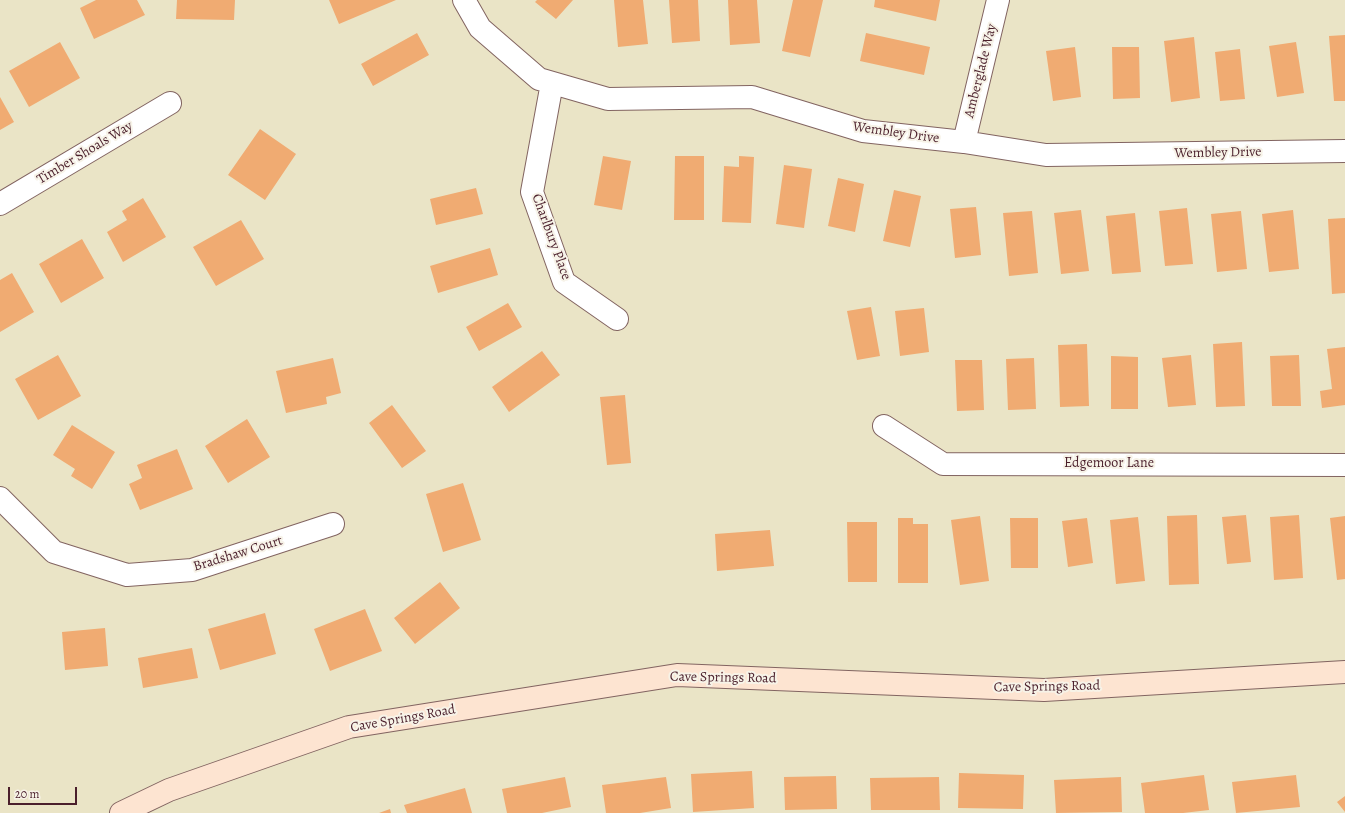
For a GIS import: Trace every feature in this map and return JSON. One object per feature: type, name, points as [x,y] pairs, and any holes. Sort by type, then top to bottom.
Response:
[{"type":"street","name":"Wembley Drive","points":[[464,0],[480,28],[539,79],[608,99],[752,97],[863,131],[964,142],[1046,155],[1345,151]]},
{"type":"street","name":"Amberglade Way","points":[[964,142],[998,0]]},
{"type":"street","name":"Charlbury Place","points":[[552,83],[532,192],[564,282],[617,319]]},
{"type":"street","name":"Timber Shoals Way","points":[[0,204],[170,103]]},
{"type":"street","name":"Edgemoor Lane","points":[[884,426],[943,464],[1345,465]]},
{"type":"street","name":"Bradshaw Court","points":[[0,498],[54,552],[127,575],[192,570],[332,524]]},
{"type":"street","name":"Cave Springs Road","points":[[121,813],[169,790],[349,727],[677,675],[1044,690],[1345,672]]},
{"type":"building","points":[[96,0],[137,0],[145,15],[94,39],[80,8]]},
{"type":"building","points":[[177,0],[235,0],[234,20],[176,19]]},
{"type":"building","points":[[329,0],[396,0],[339,24]]},
{"type":"building","points":[[537,0],[573,0],[556,19],[535,2]]},
{"type":"building","points":[[614,0],[643,0],[648,44],[618,47]]},
{"type":"building","points":[[669,0],[698,0],[700,41],[672,43]]},
{"type":"building","points":[[728,0],[757,0],[760,43],[730,45]]},
{"type":"building","points":[[793,0],[823,0],[810,57],[782,51]]},
{"type":"building","points":[[875,0],[940,0],[936,21],[874,7]]},
{"type":"building","points":[[417,33],[429,55],[373,86],[361,64]]},
{"type":"building","points":[[866,33],[930,47],[924,75],[860,61]]},
{"type":"building","points":[[1345,35],[1345,101],[1334,101],[1329,36]]},
{"type":"building","points":[[1194,37],[1200,98],[1171,102],[1164,41]]},
{"type":"building","points":[[60,42],[80,78],[29,107],[9,71]]},
{"type":"building","points":[[1296,42],[1304,93],[1277,97],[1269,46]]},
{"type":"building","points":[[1075,47],[1081,97],[1053,101],[1046,51]]},
{"type":"building","points":[[1112,47],[1139,47],[1140,98],[1113,99]]},
{"type":"building","points":[[1240,49],[1245,99],[1220,101],[1215,52]]},
{"type":"building","points":[[0,97],[14,122],[0,130]]},
{"type":"building","points":[[260,129],[296,154],[265,200],[228,175]]},
{"type":"building","points":[[603,156],[631,161],[622,210],[594,205]]},
{"type":"building","points":[[675,156],[704,156],[704,220],[674,220]]},
{"type":"building","points":[[739,156],[754,157],[751,223],[722,222],[724,166],[739,167]]},
{"type":"building","points":[[784,165],[812,169],[804,228],[776,224]]},
{"type":"building","points":[[838,178],[864,184],[855,232],[828,226]]},
{"type":"building","points":[[476,188],[483,214],[436,225],[430,199]]},
{"type":"building","points":[[894,190],[921,196],[910,247],[883,241]]},
{"type":"building","points":[[143,198],[166,237],[123,262],[107,232],[127,220],[122,211]]},
{"type":"building","points":[[976,207],[981,255],[955,258],[950,209]]},
{"type":"building","points":[[1187,208],[1193,264],[1165,266],[1159,211]]},
{"type":"building","points":[[1081,210],[1089,271],[1061,274],[1054,213]]},
{"type":"building","points":[[1293,210],[1299,269],[1269,272],[1262,214]]},
{"type":"building","points":[[1032,211],[1038,273],[1009,276],[1003,213]]},
{"type":"building","points":[[1241,211],[1247,269],[1217,272],[1211,214]]},
{"type":"building","points":[[1135,213],[1141,272],[1112,274],[1106,216]]},
{"type":"building","points":[[1345,218],[1345,293],[1332,294],[1328,219]]},
{"type":"building","points":[[241,220],[264,259],[216,286],[193,247]]},
{"type":"building","points":[[82,239],[104,278],[61,303],[39,264]]},
{"type":"building","points":[[490,248],[498,275],[438,293],[430,266]]},
{"type":"building","points":[[12,273],[34,312],[0,332],[0,280]]},
{"type":"building","points":[[508,303],[522,327],[479,351],[466,327]]},
{"type":"building","points":[[871,307],[880,356],[857,360],[847,311]]},
{"type":"building","points":[[924,308],[929,352],[900,356],[895,311]]},
{"type":"building","points":[[1242,342],[1245,406],[1216,407],[1213,344]]},
{"type":"building","points":[[1087,344],[1089,406],[1060,407],[1058,345]]},
{"type":"building","points":[[1345,347],[1345,405],[1322,408],[1320,391],[1332,389],[1327,349]]},
{"type":"building","points":[[542,351],[560,375],[509,412],[492,387]]},
{"type":"building","points":[[58,355],[81,396],[38,420],[15,379]]},
{"type":"building","points":[[1191,355],[1196,405],[1168,407],[1162,358]]},
{"type":"building","points":[[1299,355],[1301,406],[1272,406],[1270,356]]},
{"type":"building","points":[[1111,356],[1138,357],[1138,409],[1111,409]]},
{"type":"building","points":[[333,358],[341,393],[326,397],[327,404],[286,413],[276,371]]},
{"type":"building","points":[[1034,358],[1036,409],[1008,410],[1006,359]]},
{"type":"building","points":[[955,360],[982,360],[984,410],[957,411]]},
{"type":"building","points":[[625,395],[631,463],[607,465],[600,397]]},
{"type":"building","points":[[392,405],[426,451],[402,468],[369,423]]},
{"type":"building","points":[[247,419],[270,457],[228,483],[205,446]]},
{"type":"building","points":[[72,425],[115,452],[92,489],[71,476],[75,469],[53,455]]},
{"type":"building","points":[[177,449],[193,489],[140,510],[129,484],[142,478],[137,465]]},
{"type":"building","points":[[463,483],[481,540],[443,552],[426,494]]},
{"type":"building","points":[[1197,515],[1199,584],[1169,585],[1167,516]]},
{"type":"building","points":[[1246,515],[1251,562],[1227,564],[1222,517]]},
{"type":"building","points":[[1299,515],[1303,578],[1274,580],[1270,517]]},
{"type":"building","points":[[980,516],[989,581],[960,585],[951,520]]},
{"type":"building","points":[[1345,516],[1345,579],[1337,580],[1330,518]]},
{"type":"building","points":[[1138,517],[1145,581],[1116,584],[1110,520]]},
{"type":"building","points":[[898,518],[913,518],[913,524],[928,524],[928,583],[898,583]]},
{"type":"building","points":[[1010,518],[1038,518],[1038,568],[1011,568]]},
{"type":"building","points":[[1087,518],[1093,563],[1068,567],[1062,521]]},
{"type":"building","points":[[847,522],[877,522],[877,582],[848,582]]},
{"type":"building","points":[[770,530],[774,566],[717,571],[715,534]]},
{"type":"building","points":[[440,582],[460,608],[415,644],[394,618]]},
{"type":"building","points":[[365,609],[382,651],[330,671],[314,629]]},
{"type":"building","points":[[265,613],[276,654],[220,670],[208,629]]},
{"type":"building","points":[[105,628],[108,666],[65,670],[62,632]]},
{"type":"building","points":[[192,648],[198,678],[143,688],[138,658]]},
{"type":"building","points":[[752,771],[754,808],[693,812],[691,774]]},
{"type":"building","points":[[959,773],[1024,775],[1023,809],[958,808]]},
{"type":"building","points":[[1204,775],[1209,810],[1183,813],[1145,813],[1141,783]]},
{"type":"building","points":[[1296,775],[1300,807],[1236,813],[1232,782]]},
{"type":"building","points":[[836,776],[837,809],[785,810],[784,777]]},
{"type":"building","points":[[565,777],[571,807],[542,813],[507,813],[502,789]]},
{"type":"building","points":[[666,777],[671,808],[640,813],[606,813],[602,785]]},
{"type":"building","points":[[939,777],[940,810],[871,810],[870,778]]},
{"type":"building","points":[[1121,777],[1122,812],[1056,813],[1054,780]]},
{"type":"building","points":[[465,788],[472,813],[407,813],[404,805]]},
{"type":"building","points":[[1345,796],[1345,812],[1337,802]]},
{"type":"building","points":[[390,809],[391,813],[379,813]]}]
